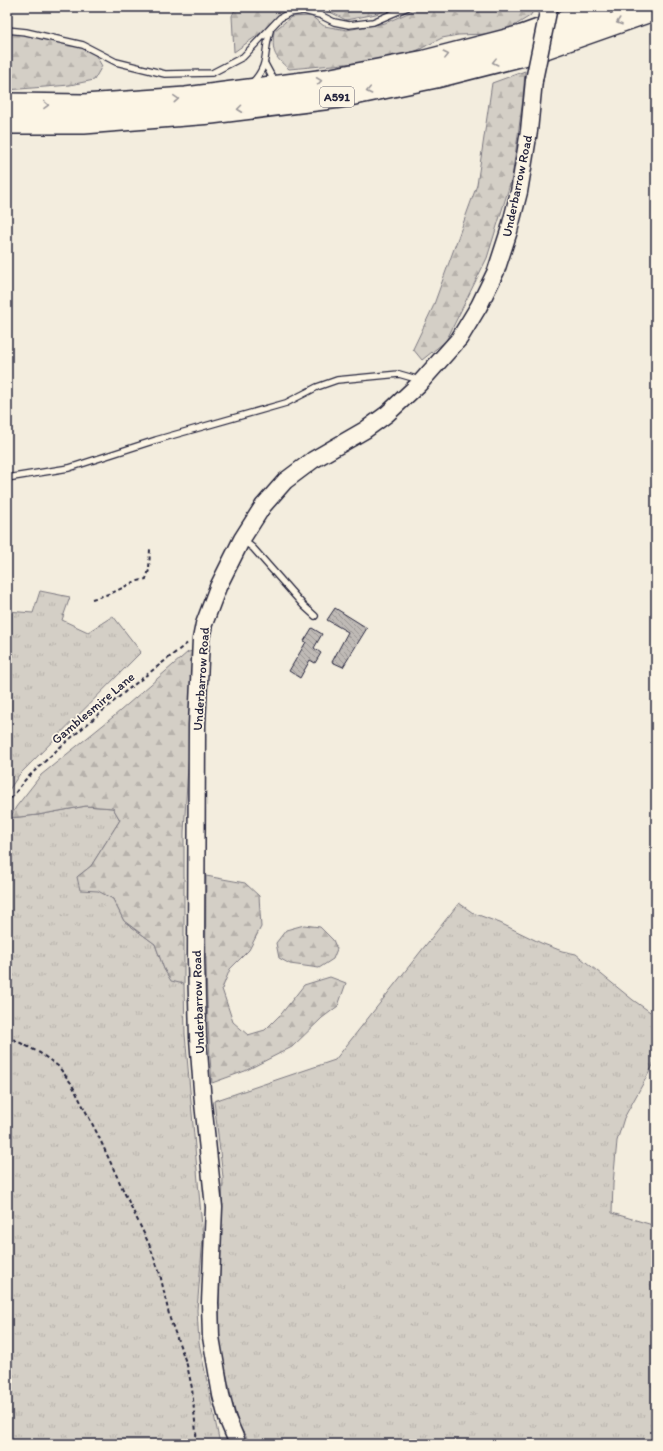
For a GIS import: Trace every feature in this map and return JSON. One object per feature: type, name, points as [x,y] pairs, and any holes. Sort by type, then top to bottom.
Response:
[{"type":"highway","name":"A591","points":[[7,104],[84,105],[186,98],[243,92],[326,80],[425,61],[522,36],[602,7]]},
{"type":"highway","name":"A591","points":[[7,123],[84,123],[211,113],[340,97],[436,77],[531,53],[656,9]]},
{"type":"street","name":"Underbarrow Road","points":[[238,1444],[227,1418],[221,1395],[211,1337],[210,1303],[214,1207],[199,1046],[196,959],[197,725],[201,639],[204,624],[218,587],[242,539],[263,506],[285,481],[313,460],[365,430],[387,414],[419,384],[459,340],[479,306],[496,271],[509,231],[519,192],[529,131],[534,80],[549,7]]},
{"type":"lane","points":[[7,30],[26,32],[83,45],[116,62],[165,74],[212,73],[244,57],[280,18],[289,13],[304,11],[320,15],[334,22],[349,25],[373,22],[408,7]]},
{"type":"lane","points":[[243,92],[260,75],[265,64],[270,29]]},
{"type":"lane","points":[[265,64],[272,77],[286,86]]},
{"type":"lane","points":[[7,478],[69,468],[156,440],[286,403],[317,387],[337,380],[400,374],[413,378],[419,384]]},
{"type":"lane","points":[[242,539],[253,548],[304,606],[315,616]]},
{"type":"path","points":[[92,599],[112,593],[129,584],[146,579],[149,570],[150,549]]},
{"type":"path","name":"Gamblesmire Lane","points":[[7,804],[25,780],[63,744],[186,643],[194,639],[201,639]]},
{"type":"path","points":[[7,1036],[40,1053],[58,1066],[71,1083],[97,1133],[149,1244],[160,1274],[170,1319],[187,1364],[192,1388],[197,1444]]},
{"type":"green space","points":[[236,7],[302,7],[289,13],[234,52],[232,16]]},
{"type":"green space","points":[[320,7],[393,7],[376,14],[346,20]]},
{"type":"green space","points":[[422,7],[536,7],[530,16],[509,29],[488,34],[458,35],[442,38],[412,53],[389,60],[289,69],[275,53],[273,44],[274,31],[291,17],[311,16],[324,26],[347,30],[385,23]]},
{"type":"green space","points":[[7,33],[56,37],[93,51],[102,66],[94,80],[70,85],[7,90]]},
{"type":"green space","points":[[525,71],[523,99],[512,178],[487,258],[446,341],[422,360],[413,349],[433,307],[477,185],[492,83]]},
{"type":"green space","points":[[40,591],[70,597],[62,620],[88,632],[113,616],[141,652],[19,775],[7,793],[7,611],[33,613]]},
{"type":"green space","points":[[195,651],[184,832],[184,984],[171,981],[164,969],[155,944],[124,921],[113,899],[98,891],[80,890],[77,877],[91,866],[120,820],[113,808],[86,806],[38,815],[10,818],[16,807],[41,775],[113,717],[188,652]]},
{"type":"green space","points":[[86,806],[113,808],[120,820],[91,866],[77,877],[113,899],[124,921],[155,944],[164,969],[171,980],[184,984],[185,1034],[203,1238],[197,1310],[199,1343],[219,1439],[222,1444],[7,1444],[7,817],[38,815]]},
{"type":"green space","points":[[206,876],[245,883],[259,896],[261,927],[249,950],[230,969],[222,989],[233,1022],[248,1035],[265,1030],[282,1013],[304,985],[330,977],[346,983],[338,1006],[322,1018],[292,1047],[245,1071],[212,1083],[206,980]]},
{"type":"green space","points":[[459,903],[473,913],[500,923],[541,943],[562,951],[576,954],[633,1000],[656,1016],[656,1060],[624,1118],[617,1141],[612,1213],[656,1226],[656,1444],[251,1444],[239,1426],[221,1349],[219,1300],[223,1177],[214,1101],[335,1060]]},
{"type":"green space","points":[[304,925],[320,927],[333,940],[337,949],[333,959],[319,968],[290,964],[279,958],[276,943],[286,930]]},
{"type":"building","points":[[335,608],[367,628],[343,667],[332,662],[348,632],[327,620]]},
{"type":"building","points":[[312,628],[322,634],[314,648],[321,653],[315,663],[310,660],[300,678],[289,671],[306,642],[304,641]]}]
